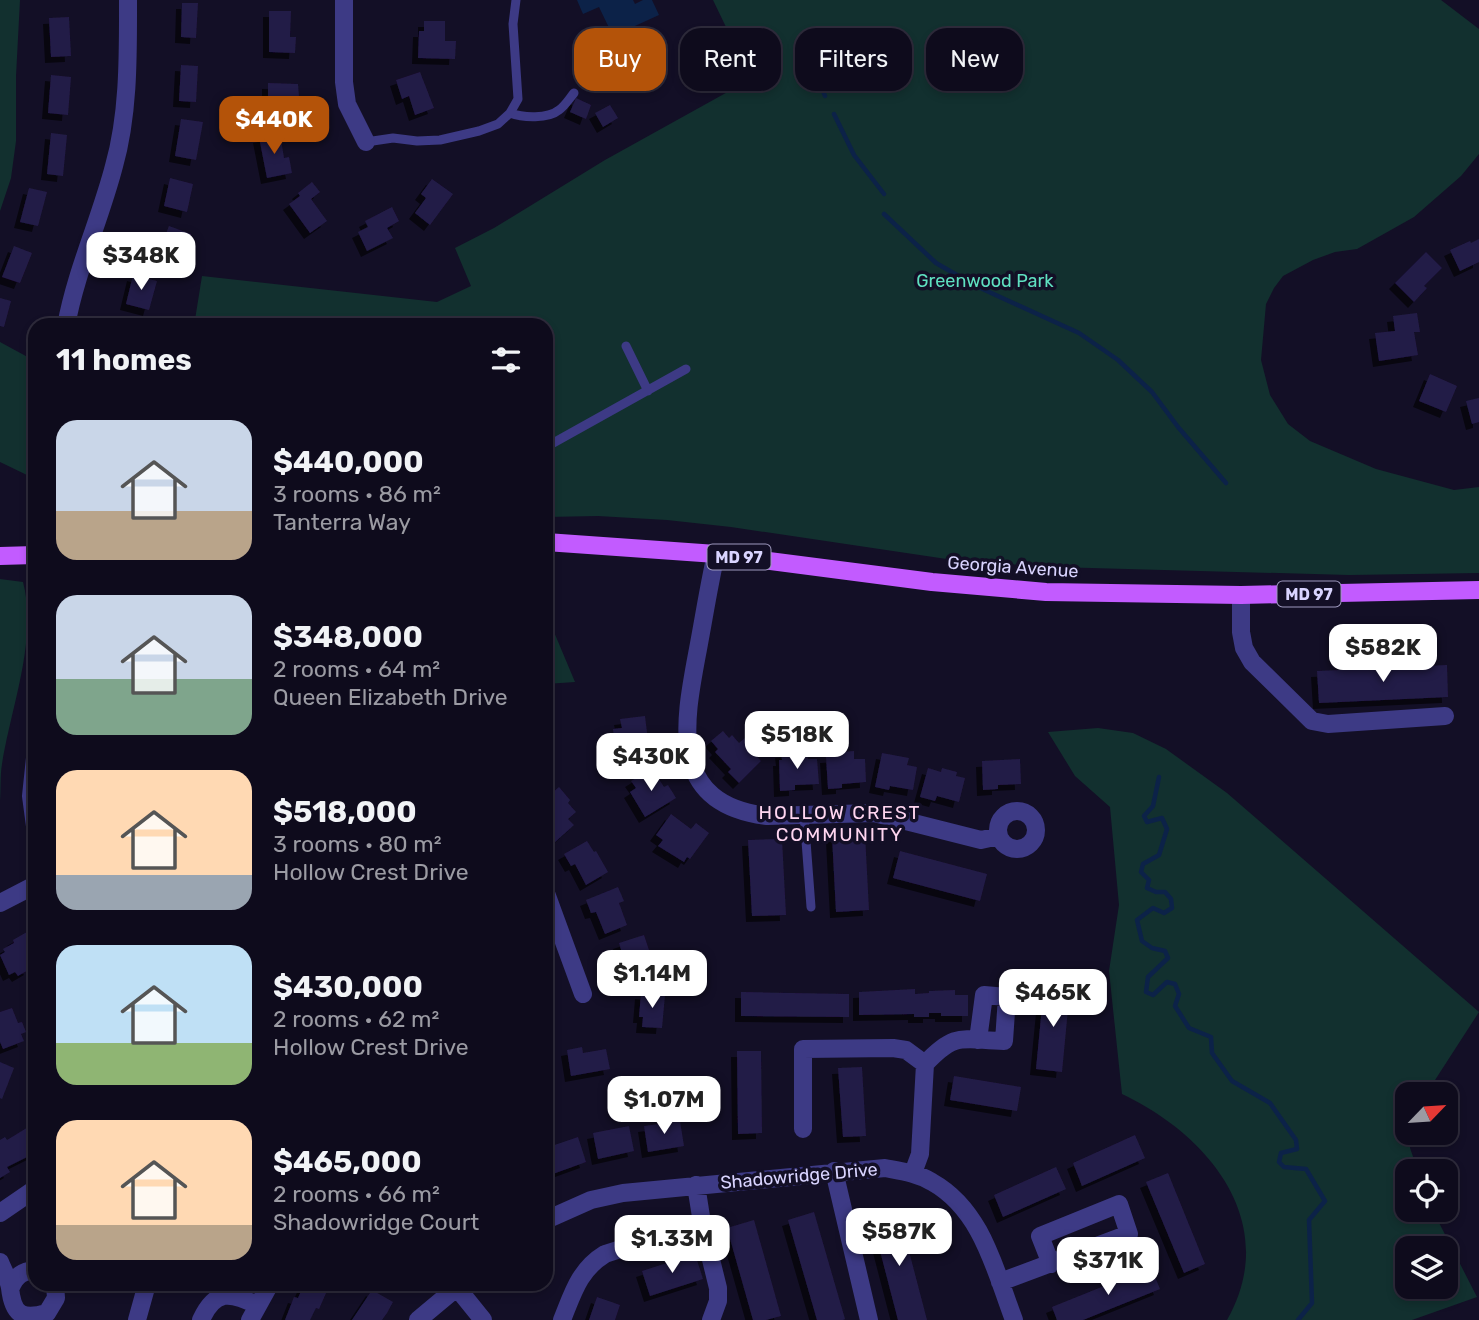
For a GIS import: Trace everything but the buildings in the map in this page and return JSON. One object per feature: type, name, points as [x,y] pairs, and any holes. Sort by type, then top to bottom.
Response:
[{"type":"main road","name":"Georgia Avenue","points":[[553,542],[716,554],[908,579],[1024,590],[1241,595],[1479,590]]},
{"type":"main road","points":[[0,556],[28,555]]},
{"type":"street","points":[[67,318],[72,293],[115,164],[124,107],[128,0]]},
{"type":"street","points":[[344,0],[344,82],[347,104],[366,142]]},
{"type":"street","points":[[716,554],[688,711],[687,746],[692,764],[708,792],[736,811],[767,817],[874,813],[981,840],[999,836]]},
{"type":"street","points":[[1241,595],[1244,648],[1252,662],[1312,721],[1328,724],[1446,716]]},
{"type":"street","points":[[0,903],[28,889]]},
{"type":"street","points":[[553,912],[583,994]]},
{"type":"street","points":[[914,1173],[920,1154],[925,1064],[944,1045],[956,1039],[978,1040]]},
{"type":"street","points":[[803,1129],[803,1049],[893,1048],[906,1050],[925,1064]]},
{"type":"street","name":"Shadowridge Drive","points":[[553,1217],[591,1200],[623,1193],[834,1171],[885,1168],[914,1173],[933,1182],[971,1218],[982,1235],[1014,1320]]},
{"type":"street","points":[[834,1171],[869,1320]]},
{"type":"street","points":[[696,1185],[702,1223],[718,1287],[718,1301],[711,1320]]},
{"type":"street","points":[[0,1213],[28,1194]]},
{"type":"street","points":[[1000,1282],[1051,1264],[1129,1234],[1119,1204],[1040,1236],[1051,1264]]},
{"type":"street","points":[[562,1320],[580,1276],[592,1262],[605,1254],[702,1223]]},
{"type":"street","points":[[0,1262],[16,1310],[31,1317],[47,1313],[57,1298],[56,1291]]},
{"type":"street","points":[[10,1287],[15,1278],[28,1271]]},
{"type":"street","points":[[137,1320],[145,1291]]},
{"type":"street","points":[[201,1320],[211,1303],[223,1295],[232,1294],[254,1312],[266,1291]]},
{"type":"street","points":[[418,1320],[452,1291]]},
{"type":"street","points":[[462,1291],[483,1320]]},
{"type":"lane","points":[[366,142],[393,138],[440,140],[498,124],[510,113],[518,99],[513,24],[516,0]]},
{"type":"lane","points":[[510,113],[538,117],[555,113],[573,93]]},
{"type":"lane","points":[[626,346],[648,391]]},
{"type":"lane","points":[[553,443],[687,369]]},
{"type":"lane","points":[[804,815],[811,907]]},
{"type":"green space","points":[[0,0],[20,0],[16,141],[11,178],[0,211]]},
{"type":"green space","name":"Greenwood Park","points":[[713,0],[1441,0],[1479,29],[1479,154],[1461,176],[1414,217],[1357,249],[1335,252],[1313,260],[1283,276],[1266,304],[1261,360],[1270,395],[1288,424],[1310,441],[1376,469],[1454,490],[1479,487],[1479,573],[1349,575],[1055,567],[960,561],[667,520],[598,516],[553,517],[553,318],[195,318],[202,276],[437,302],[471,286],[455,248],[494,228],[605,160],[729,91],[781,91],[781,28],[726,28]]},
{"type":"green space","points":[[0,342],[28,357],[28,476],[0,462]]},
{"type":"green space","points":[[0,579],[23,582],[27,626],[22,673],[2,764],[0,801]]},
{"type":"green space","points":[[553,630],[575,682],[553,684]]},
{"type":"green space","points":[[1098,728],[1133,733],[1166,749],[1227,793],[1479,1012],[1434,1082],[1395,1082],[1395,1145],[1411,1145],[1414,1159],[1395,1159],[1395,1222],[1439,1222],[1446,1236],[1395,1236],[1395,1299],[1458,1299],[1458,1260],[1477,1297],[1412,1320],[1227,1320],[1242,1284],[1246,1250],[1241,1217],[1228,1186],[1208,1158],[1183,1133],[1122,1094],[1109,971],[1119,905],[1110,807],[1075,776],[1048,732]]},
{"type":"water","points":[[577,0],[633,0],[635,4],[652,0],[659,15],[631,28],[609,28],[599,7],[583,14]]},
{"type":"waterway","points":[[823,91],[825,96]]},
{"type":"waterway","points":[[834,114],[854,155],[884,194]]},
{"type":"waterway","points":[[884,214],[936,263],[976,286],[1079,333],[1118,360],[1152,392],[1226,483]]},
{"type":"waterway","points":[[1159,777],[1153,806],[1144,816],[1147,822],[1162,818],[1167,829],[1159,855],[1143,864],[1141,872],[1149,880],[1147,888],[1165,892],[1171,899],[1172,908],[1164,913],[1153,908],[1137,920],[1142,941],[1152,948],[1165,951],[1168,958],[1148,977],[1146,992],[1153,995],[1167,982],[1175,984],[1179,994],[1175,1006],[1189,1028],[1211,1037],[1212,1053],[1232,1081],[1270,1103],[1296,1140],[1297,1149],[1281,1153],[1279,1162],[1284,1167],[1306,1169],[1325,1201],[1309,1220],[1312,1303],[1298,1320]]},
{"type":"district","name":"HOLLOW CREST COMMUNITY","points":[[840,823]]}]
